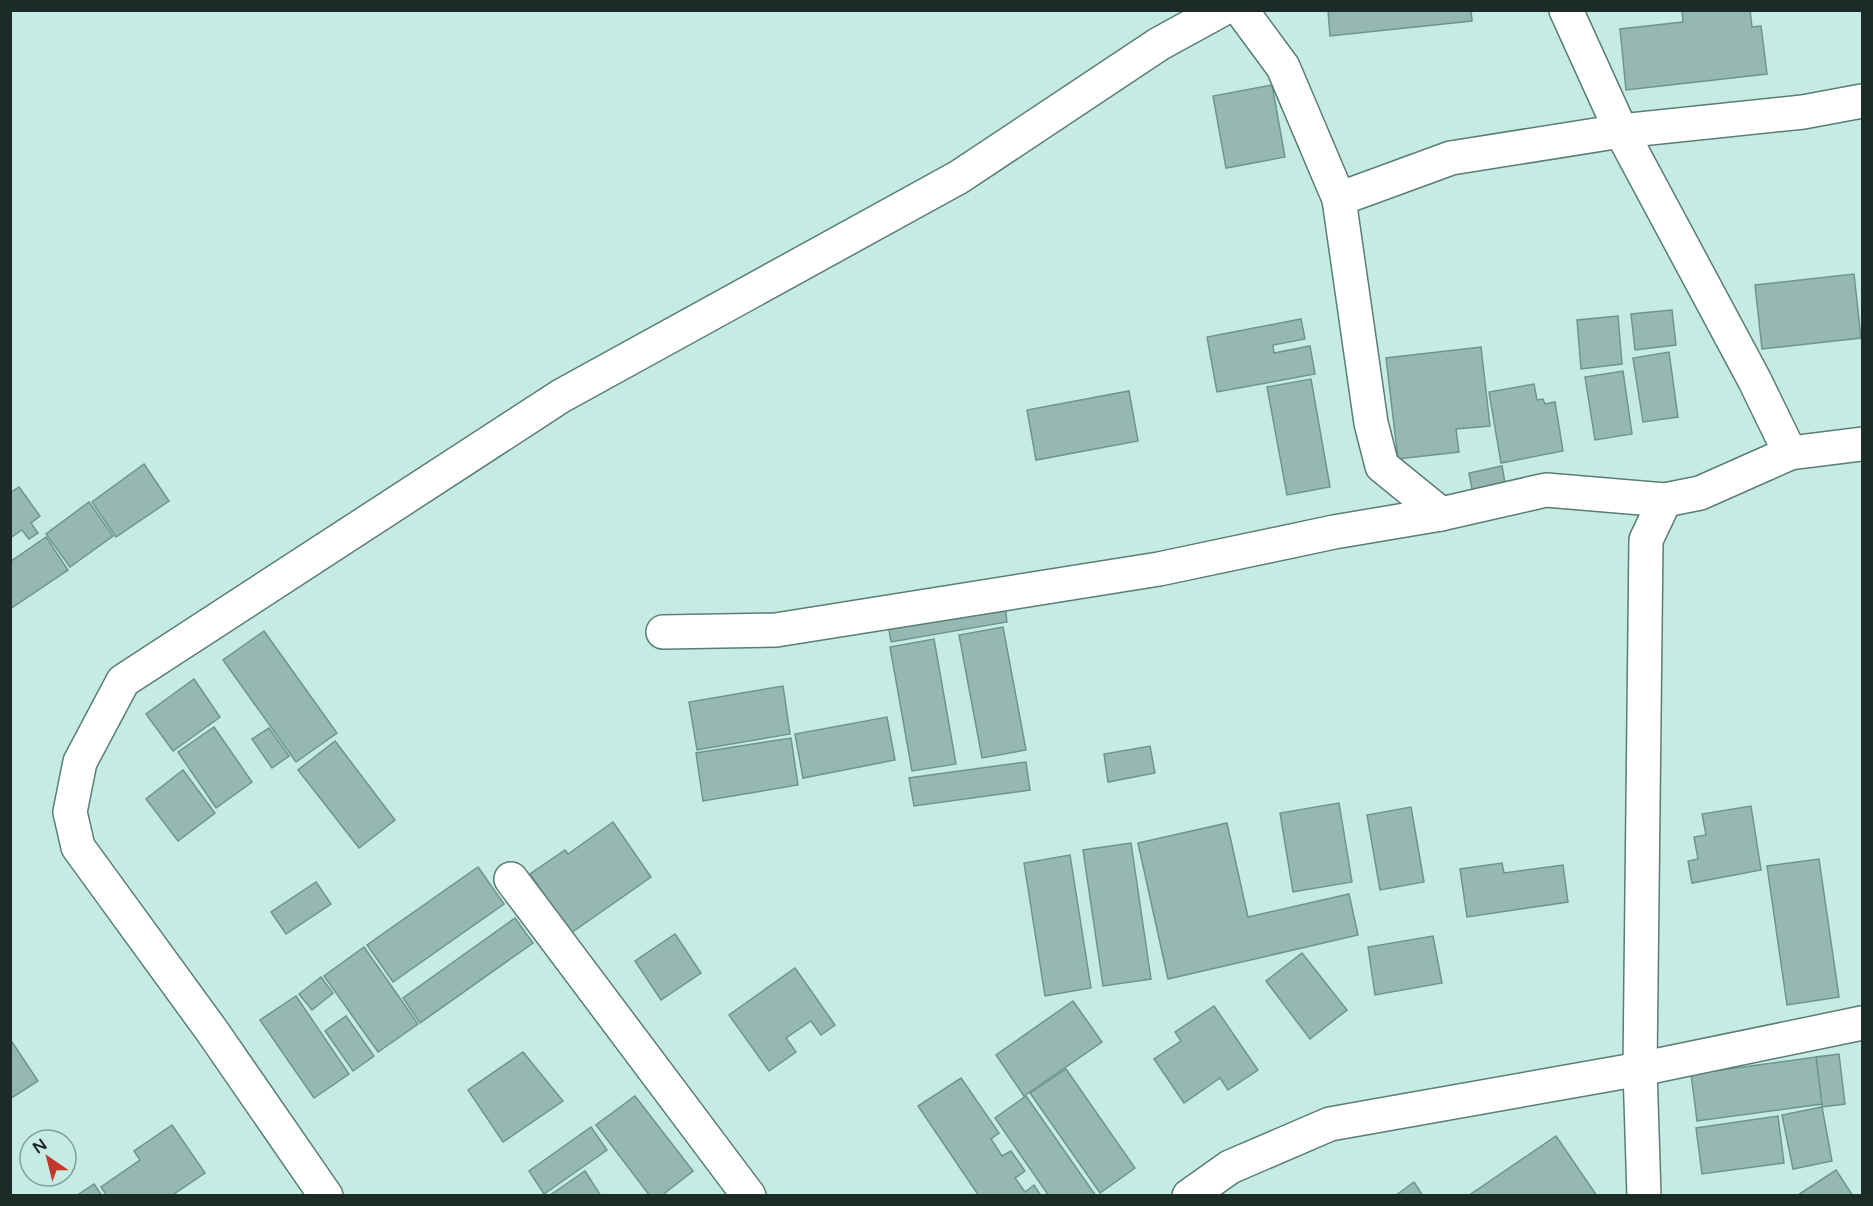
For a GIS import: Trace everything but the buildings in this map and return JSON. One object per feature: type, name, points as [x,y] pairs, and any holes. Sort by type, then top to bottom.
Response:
[{"type":"street","points":[[326,1196],[212,1031],[78,848],[70,812],[80,762],[123,681],[561,396],[959,177],[1160,44],[1221,10]]},
{"type":"street","points":[[1241,10],[1282,67],[1339,199],[1371,423],[1382,466],[1441,514]]},
{"type":"street","points":[[1566,10],[1621,131],[1755,381],[1790,453]]},
{"type":"street","points":[[1339,199],[1452,158],[1621,131],[1803,112],[1863,101]]},
{"type":"street","points":[[663,632],[776,630],[1159,569],[1334,532],[1441,514],[1546,490],[1665,500],[1701,493],[1790,453],[1863,444]]},
{"type":"street","points":[[1644,1196],[1640,1069],[1646,540],[1665,500]]},
{"type":"street","points":[[511,879],[749,1196]]},
{"type":"street","points":[[1189,1196],[1230,1167],[1330,1124],[1640,1069],[1863,1023]]}]
